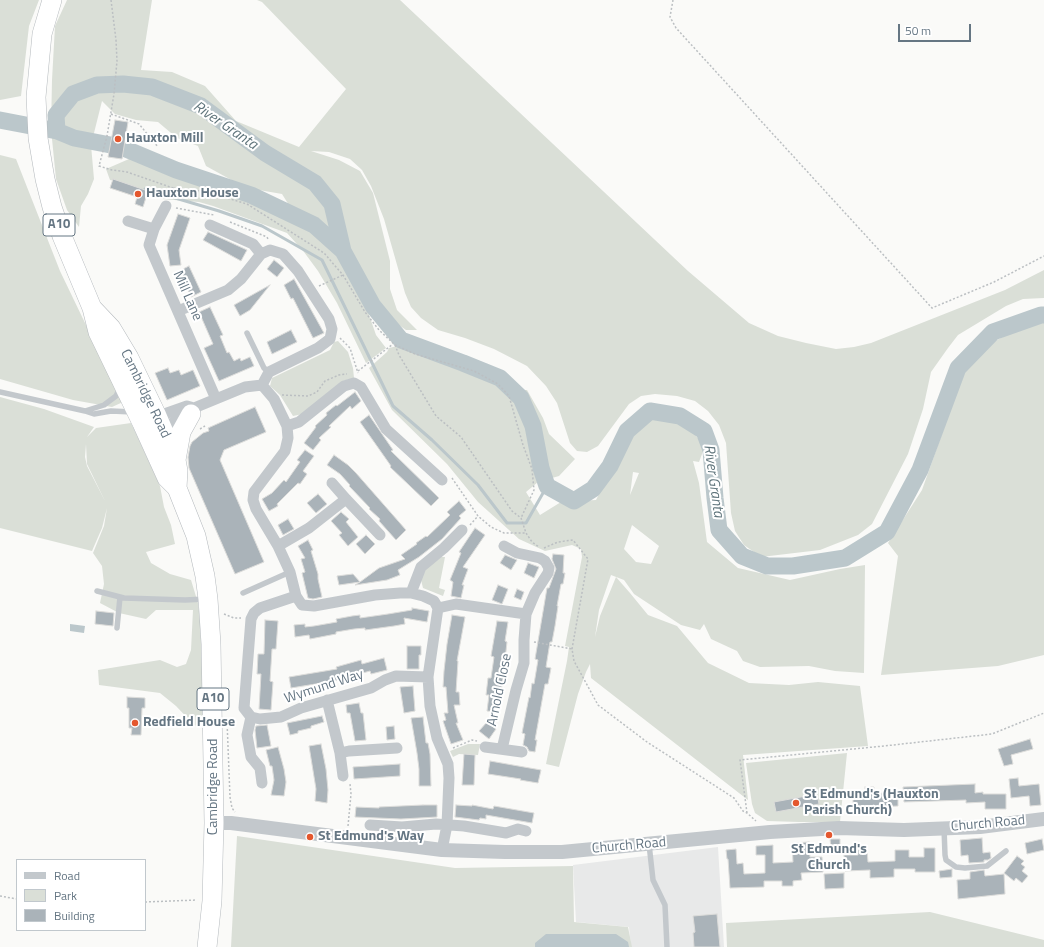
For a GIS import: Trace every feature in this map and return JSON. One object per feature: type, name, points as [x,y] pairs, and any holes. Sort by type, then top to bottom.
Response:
[{"type":"highway","name":"Cambridge Road","points":[[52,0],[42,34],[36,97],[38,138],[45,179],[52,207],[62,236],[92,308],[98,332],[122,380],[149,423],[176,460],[178,471],[177,488]]},
{"type":"highway","name":"Cambridge Road","points":[[92,308],[111,328],[128,358],[167,478],[177,488],[196,536],[214,606],[211,644],[214,823],[212,901],[208,947]]},
{"type":"highway","points":[[176,460],[181,432],[193,418]]},
{"type":"street","name":"Mill Lane","points":[[166,206],[154,229],[149,245],[216,399]]},
{"type":"street","points":[[128,221],[154,229]]},
{"type":"street","points":[[210,225],[253,244],[262,254]]},
{"type":"street","points":[[178,311],[228,290],[241,279],[262,254],[270,250],[283,254],[298,271],[329,319],[332,329],[330,340],[318,348],[269,372],[262,385]]},
{"type":"street","points":[[287,426],[299,422],[344,386],[354,383],[361,387],[386,429],[446,478]]},
{"type":"street","points":[[149,423],[187,406],[193,418],[216,399],[245,387],[262,385]]},
{"type":"street","points":[[262,385],[274,399],[287,426],[288,438],[285,452],[254,492],[253,500],[256,509],[278,546],[290,572],[296,596],[302,605],[314,606],[375,595],[411,593],[434,600],[438,608],[428,677],[430,706],[437,738],[448,764],[449,778],[447,824],[442,850]]},
{"type":"street","points":[[332,482],[380,535]]},
{"type":"street","points":[[278,546],[310,528],[346,499]]},
{"type":"street","points":[[411,593],[421,567],[444,548],[462,530]]},
{"type":"street","name":"Arnold Close","points":[[502,749],[524,663],[526,614],[535,593],[548,573],[549,568],[545,561],[540,558],[518,553],[504,546]]},
{"type":"street","points":[[262,783],[260,768],[252,757],[247,735],[251,717],[244,708],[251,619],[254,613],[260,608],[296,596]]},
{"type":"street","points":[[438,608],[456,604],[526,614]]},
{"type":"street","name":"Wymund Way","points":[[251,717],[260,719],[281,717],[301,708],[366,690],[396,676],[428,677]]},
{"type":"street","points":[[327,700],[340,754],[343,776]]},
{"type":"street","name":"Arnold Close","points":[[485,747],[522,752]]},
{"type":"street","points":[[340,754],[349,751],[397,748]]},
{"type":"street","name":"Church Road","points":[[214,823],[238,823],[442,850],[562,852],[770,832],[839,828],[904,830],[980,826],[1044,819]]},
{"type":"street","points":[[370,825],[402,827],[447,824],[506,833],[518,829],[526,831]]},
{"type":"lane","points":[[246,333],[264,368],[269,372]]},
{"type":"lane","points":[[85,411],[104,405],[113,399],[119,390],[122,380]]},
{"type":"lane","points":[[0,392],[94,414],[111,411],[125,411],[149,423]]},
{"type":"lane","points":[[243,593],[290,572]]},
{"type":"lane","points":[[97,591],[120,597],[185,600],[214,606]]},
{"type":"lane","points":[[117,628],[120,597]]},
{"type":"lane","points":[[944,828],[946,860],[956,867],[964,868],[986,866],[1006,851]]},
{"type":"lane","points":[[649,844],[653,880],[664,905],[667,947]]},
{"type":"path","points":[[111,0],[117,61],[113,104],[99,166],[127,172],[173,188],[207,192],[247,204],[324,253],[342,275],[365,312],[379,330],[394,345],[436,416],[461,437],[512,511],[520,518],[526,533],[532,542],[541,548],[558,542],[573,540],[588,559],[572,649],[574,661],[598,705],[647,742],[734,798],[742,811],[747,813],[740,760],[992,734],[1044,714]]},
{"type":"path","points":[[673,0],[670,17],[676,28],[932,308],[994,282],[1044,256]]},
{"type":"path","points":[[111,114],[139,124],[158,147]]},
{"type":"path","points":[[171,194],[173,188]]},
{"type":"path","points":[[319,286],[342,275]]},
{"type":"path","points":[[332,329],[350,348],[361,387]]},
{"type":"path","points":[[274,399],[284,394],[308,396],[317,392],[325,381],[339,374],[358,372],[394,345]]},
{"type":"path","points":[[394,345],[415,354],[474,371],[498,384],[509,396],[523,445],[532,469],[534,490],[520,518]]},
{"type":"path","points":[[193,418],[205,426]]},
{"type":"path","points":[[446,478],[478,516],[491,527],[504,533],[526,533]]},
{"type":"path","points":[[214,606],[234,618],[251,619]]},
{"type":"path","points":[[524,640],[572,649]]},
{"type":"path","points":[[227,720],[230,803],[232,808],[238,814]]},
{"type":"path","name":"Arnold Close","points":[[444,752],[472,740],[480,742],[485,747]]},
{"type":"path","points":[[343,776],[349,779],[351,794],[348,833]]},
{"type":"path","points":[[0,896],[16,899]]},
{"type":"path","points":[[146,902],[201,900]]},
{"type":"shaded area","points":[[70,624],[85,626],[84,633],[70,631]]},
{"type":"shaded area","points":[[718,847],[724,947],[631,947],[629,927],[576,922],[573,865]]},
{"type":"shaded area","points":[[546,934],[616,934],[628,942],[629,947],[535,947],[535,943]]},
{"type":"green space","points":[[0,0],[39,0],[29,26],[21,96],[0,100]]},
{"type":"green space","points":[[67,0],[152,0],[141,70],[172,72],[205,86],[236,121],[299,147],[346,89],[262,2],[257,0],[400,0],[688,271],[749,323],[778,336],[836,349],[871,343],[1005,290],[1044,270],[1044,298],[1023,299],[1006,306],[958,335],[948,348],[931,372],[923,409],[908,454],[872,524],[858,535],[820,550],[761,557],[744,545],[735,531],[731,513],[726,443],[719,425],[708,411],[695,401],[677,396],[655,394],[641,396],[629,404],[598,446],[587,452],[577,451],[570,443],[557,403],[546,386],[527,366],[494,349],[438,330],[421,318],[411,307],[405,293],[384,219],[371,186],[362,170],[350,159],[329,152],[311,151],[339,160],[360,171],[373,193],[390,261],[390,289],[397,310],[417,330],[406,330],[380,312],[367,309],[376,335],[386,348],[366,363],[337,303],[318,271],[287,233],[213,206],[199,202],[162,199],[130,185],[110,180],[106,169],[129,159],[142,148],[165,166],[190,166],[237,196],[275,212],[292,210],[282,194],[259,190],[235,182],[206,166],[198,146],[177,138],[158,122],[136,120],[115,114],[102,101],[91,145],[94,179],[81,206],[79,227],[67,210],[56,179],[51,129],[55,26]]},
{"type":"green space","points":[[0,155],[16,159],[60,271],[123,402],[112,407],[73,400],[0,379]]},
{"type":"green space","points":[[1044,323],[1044,655],[998,666],[881,675],[898,556],[888,543],[922,490],[965,369],[991,343],[1028,324]]},
{"type":"green space","points":[[338,341],[348,352],[353,368],[354,378],[343,381],[303,414],[293,416],[280,395],[270,386],[272,378],[330,350],[334,342]]},
{"type":"green space","points":[[406,344],[476,370],[510,390],[527,390],[543,418],[549,434],[575,459],[559,476],[538,482],[526,492],[540,515],[561,502],[596,500],[625,443],[638,427],[649,418],[684,422],[705,446],[699,462],[693,461],[699,483],[707,542],[738,568],[790,580],[865,565],[864,673],[835,671],[809,666],[760,667],[743,661],[737,651],[711,639],[704,624],[700,630],[681,625],[634,594],[624,580],[611,575],[599,610],[595,637],[600,616],[616,577],[648,615],[677,626],[708,663],[749,683],[789,685],[818,682],[860,686],[868,746],[743,755],[748,800],[591,678],[590,664],[578,694],[559,767],[546,764],[567,661],[569,647],[565,646],[582,557],[581,549],[572,545],[545,551],[519,539],[478,502],[447,464],[392,410],[369,368],[387,352],[389,348]],"holes":[[[633,472],[639,473],[630,495]],[[632,525],[659,546],[651,564],[636,562],[624,549]]]},
{"type":"green space","points":[[0,397],[44,409],[94,427],[87,437],[96,428],[131,423],[160,486],[164,507],[171,525],[175,544],[146,552],[151,563],[170,574],[191,580],[198,603],[204,717],[195,726],[176,706],[160,693],[99,685],[98,670],[160,660],[177,667],[186,664],[191,650],[193,610],[156,610],[146,619],[119,613],[100,603],[104,584],[102,566],[93,553],[104,526],[107,508],[102,528],[92,551],[0,528]],"holes":[[[86,444],[87,464],[105,501],[87,466],[85,457]]]},
{"type":"green space","points":[[441,557],[445,557],[439,588],[445,590],[443,596],[423,588],[421,580],[424,570]]},
{"type":"green space","points":[[468,744],[480,744],[478,755],[459,754],[453,757],[450,751]]},
{"type":"green space","points":[[847,753],[840,822],[767,821],[755,813],[752,804],[746,763]]},
{"type":"green space","points":[[237,836],[455,868],[573,866],[574,922],[628,927],[632,947],[231,947]]},
{"type":"green space","points":[[930,912],[1044,940],[1044,947],[727,947],[726,923]]},
{"type":"building","name":"Hauxton Mill","points":[[115,120],[128,122],[122,159],[108,157]]},
{"type":"building","name":"Hauxton House","points":[[113,179],[148,191],[143,207],[135,204],[137,197],[110,188]]},
{"type":"building","points":[[178,214],[190,218],[179,250],[181,265],[170,266],[167,245]]},
{"type":"building","points":[[208,232],[247,250],[241,261],[203,240]]},
{"type":"building","points":[[274,260],[284,268],[277,277],[267,269]]},
{"type":"building","points":[[189,266],[201,292],[191,297],[179,271]]},
{"type":"building","points":[[294,279],[324,333],[313,338],[293,298],[291,299],[284,285]]},
{"type":"building","points":[[270,285],[250,310],[240,316],[234,305]]},
{"type":"building","points":[[210,307],[223,335],[220,336],[227,353],[229,352],[234,361],[240,358],[241,361],[250,357],[254,366],[219,381],[204,348],[213,344],[199,312]]},
{"type":"building","points":[[291,330],[297,342],[272,354],[267,342]]},
{"type":"building","points":[[168,368],[170,373],[179,370],[181,375],[193,370],[200,386],[167,400],[155,373]]},
{"type":"building","points":[[355,392],[361,401],[352,409],[350,406],[329,426],[331,427],[319,438],[321,440],[313,450],[304,443],[316,427],[315,426],[327,415],[326,413]]},
{"type":"building","points":[[255,407],[266,432],[224,450],[220,460],[264,562],[235,574],[189,468],[188,457],[192,442],[203,433],[209,431],[208,428]]},
{"type":"building","points":[[369,415],[393,450],[391,451],[439,498],[431,506],[390,467],[391,466],[360,422]]},
{"type":"building","points":[[305,450],[314,456],[303,471],[307,474],[300,484],[298,483],[277,504],[278,506],[269,511],[262,499],[272,493],[284,480],[286,482],[300,462],[297,460]]},
{"type":"building","points":[[334,455],[356,473],[406,530],[396,540],[379,521],[380,519],[369,509],[370,508],[340,474],[327,465]]},
{"type":"building","points":[[318,494],[327,504],[316,513],[307,503]]},
{"type":"building","points":[[459,501],[466,510],[459,516],[461,518],[442,539],[419,557],[398,570],[400,575],[387,580],[355,585],[379,568],[405,559],[401,555],[426,536],[427,537],[450,515],[447,512]]},
{"type":"building","points":[[341,512],[349,519],[346,522],[358,537],[348,546],[339,535],[342,533],[331,521]]},
{"type":"building","points":[[288,519],[294,529],[283,535],[278,525]]},
{"type":"building","points":[[475,528],[485,535],[463,567],[468,569],[462,585],[464,585],[461,598],[451,596],[453,582],[450,580],[461,553],[459,552]]},
{"type":"building","points":[[366,535],[375,544],[365,554],[356,544]]},
{"type":"building","points":[[308,540],[313,550],[311,551],[318,574],[322,597],[313,599],[308,598],[302,573],[305,572],[301,559],[305,558],[298,546]]},
{"type":"building","points":[[553,554],[564,555],[563,573],[565,573],[563,584],[561,584],[552,642],[550,642],[546,667],[551,668],[548,684],[545,684],[535,740],[537,740],[535,752],[529,751],[527,747],[523,745],[525,734],[522,733],[532,683],[534,684],[538,660],[535,659],[547,588],[549,588],[556,569],[552,559]]},
{"type":"building","points":[[505,555],[517,560],[511,570],[500,563]]},
{"type":"building","points":[[528,563],[539,567],[534,578],[524,573]]},
{"type":"building","points":[[353,574],[360,582],[339,585],[337,576]]},
{"type":"building","points":[[498,585],[508,589],[502,604],[492,600]]},
{"type":"building","points":[[517,589],[524,592],[521,600],[514,597]]},
{"type":"building","points":[[412,608],[429,611],[427,622],[404,618],[405,624],[394,626],[365,630],[365,628],[354,629],[310,639],[309,635],[295,637],[294,625],[305,624],[305,627],[314,626],[337,622],[336,619],[352,616],[360,615],[360,618],[412,610]]},
{"type":"building","points":[[96,611],[114,613],[113,626],[95,624]]},
{"type":"building","points":[[452,615],[465,617],[457,661],[456,692],[459,692],[460,705],[454,705],[458,723],[456,723],[463,740],[451,744],[443,721],[446,720],[444,713],[448,713],[446,687],[443,687],[447,644]]},
{"type":"building","points":[[265,620],[278,621],[276,649],[272,649],[270,681],[273,682],[271,710],[259,709],[261,674],[257,674],[258,654],[264,654]]},
{"type":"building","points":[[497,621],[508,622],[505,641],[507,642],[505,660],[508,660],[505,679],[503,679],[498,712],[487,711],[489,695],[486,695],[488,678],[491,678],[494,657],[491,656]]},
{"type":"building","points":[[407,646],[421,646],[421,655],[419,655],[419,669],[407,669]]},
{"type":"building","points":[[384,658],[387,670],[371,674],[370,671],[334,681],[291,688],[289,677],[337,669],[336,667],[361,660],[362,664]]},
{"type":"building","points":[[413,686],[415,711],[404,713],[400,687]]},
{"type":"building","points":[[127,697],[145,698],[145,708],[142,708],[141,735],[131,735],[132,728],[129,728],[129,708],[127,708]]},
{"type":"building","points":[[359,703],[361,713],[363,713],[366,740],[355,741],[350,713],[347,713],[346,705]]},
{"type":"building","points":[[322,716],[324,722],[290,735],[287,723]]},
{"type":"building","points":[[423,717],[426,743],[428,743],[430,754],[431,786],[419,786],[419,769],[411,718]]},
{"type":"building","points":[[487,722],[496,729],[489,739],[479,731]]},
{"type":"building","points":[[267,725],[271,746],[257,748],[256,726]]},
{"type":"building","points":[[394,726],[395,739],[387,740],[386,727]]},
{"type":"building","points":[[1030,739],[1033,749],[1011,755],[1013,764],[1004,766],[998,749]]},
{"type":"building","points":[[321,744],[326,769],[328,790],[327,803],[315,801],[316,789],[309,746]]},
{"type":"building","points":[[278,747],[286,782],[284,796],[271,795],[274,780],[272,766],[270,766],[266,750]]},
{"type":"building","points":[[464,754],[475,755],[474,785],[462,785]]},
{"type":"building","points":[[490,761],[541,770],[538,783],[488,774]]},
{"type":"building","points":[[400,764],[400,776],[354,779],[353,767]]},
{"type":"building","points":[[1018,778],[1019,786],[1039,784],[1041,805],[1030,806],[1029,796],[1011,798],[1009,779]]},
{"type":"building","points":[[975,784],[975,793],[983,792],[983,794],[1006,794],[1006,809],[985,809],[985,802],[966,803],[966,800],[904,802],[903,787]]},
{"type":"building","points":[[865,787],[874,787],[874,793],[885,793],[885,796],[898,796],[898,806],[853,808],[853,797],[865,797]]},
{"type":"building","name":"St Edmund's (Hauxton Parish Church)","points":[[817,794],[819,804],[776,812],[774,802]]},
{"type":"building","points":[[437,805],[437,817],[401,819],[355,817],[356,807],[379,808]]},
{"type":"building","points":[[456,805],[472,805],[493,809],[494,806],[534,813],[532,823],[486,815],[486,819],[480,818],[479,820],[455,817]]},
{"type":"building","points":[[982,838],[983,853],[990,852],[991,858],[984,860],[984,862],[969,863],[968,855],[961,856],[960,840]]},
{"type":"building","points":[[830,839],[840,839],[840,848],[831,848]]},
{"type":"building","points":[[1042,839],[1044,850],[1027,854],[1025,843]]},
{"type":"building","points":[[809,842],[810,857],[822,857],[823,872],[801,873],[802,880],[793,881],[793,886],[782,886],[782,881],[764,881],[764,887],[730,888],[726,850],[736,849],[737,864],[743,863],[744,874],[765,873],[765,855],[756,855],[756,846],[773,845],[773,863],[793,862],[792,843]]},
{"type":"building","points":[[924,848],[935,848],[935,872],[915,872],[915,869],[894,869],[894,877],[870,878],[870,870],[845,871],[844,855],[858,855],[858,850],[867,850],[868,862],[895,861],[895,850],[909,850],[909,857],[924,857]]},
{"type":"building","points":[[1017,856],[1024,861],[1021,864],[1025,867],[1022,871],[1028,876],[1022,883],[1016,878],[1014,881],[1004,873]]},
{"type":"building","points":[[952,869],[952,877],[940,878],[939,871]]},
{"type":"building","points":[[984,870],[985,876],[1004,874],[1005,894],[958,899],[957,880],[970,879],[970,872]]},
{"type":"building","points":[[844,873],[844,888],[825,889],[824,874]]},
{"type":"building","points":[[717,914],[720,947],[694,947],[693,933],[695,932],[693,916]]},
{"type":"waterway","name":"River Granta","points":[[57,131],[56,115],[73,94],[97,85],[123,84],[152,87],[201,106],[265,153],[315,183],[332,204],[343,251]]},
{"type":"waterway","name":"River Granta","points":[[0,120],[57,131],[74,138],[121,147],[176,170],[251,195],[314,225],[343,251],[373,306],[401,340],[500,378],[521,398],[533,426],[541,468],[547,486],[574,501],[593,489],[610,466],[627,431],[650,411],[680,416],[704,431],[711,450],[719,530],[742,556],[767,566],[793,566],[845,558],[887,532],[920,470],[958,368],[993,332],[1044,315]]},
{"type":"waterway","points":[[145,189],[219,211],[262,226],[322,260],[393,406],[432,440],[478,485],[507,523],[526,523],[547,486]]},
{"type":"place","name":"Hauxton Mill","points":[[118,139]]},
{"type":"place","name":"Hauxton House","points":[[138,194]]},
{"type":"place","name":"Redfield House","points":[[135,723]]},
{"type":"place","name":"St Edmund's (Hauxton Parish Church)","points":[[796,803]]},
{"type":"place","name":"St Edmund's Church","points":[[829,835]]},
{"type":"place","name":"St Edmund's Way","points":[[310,837]]}]
